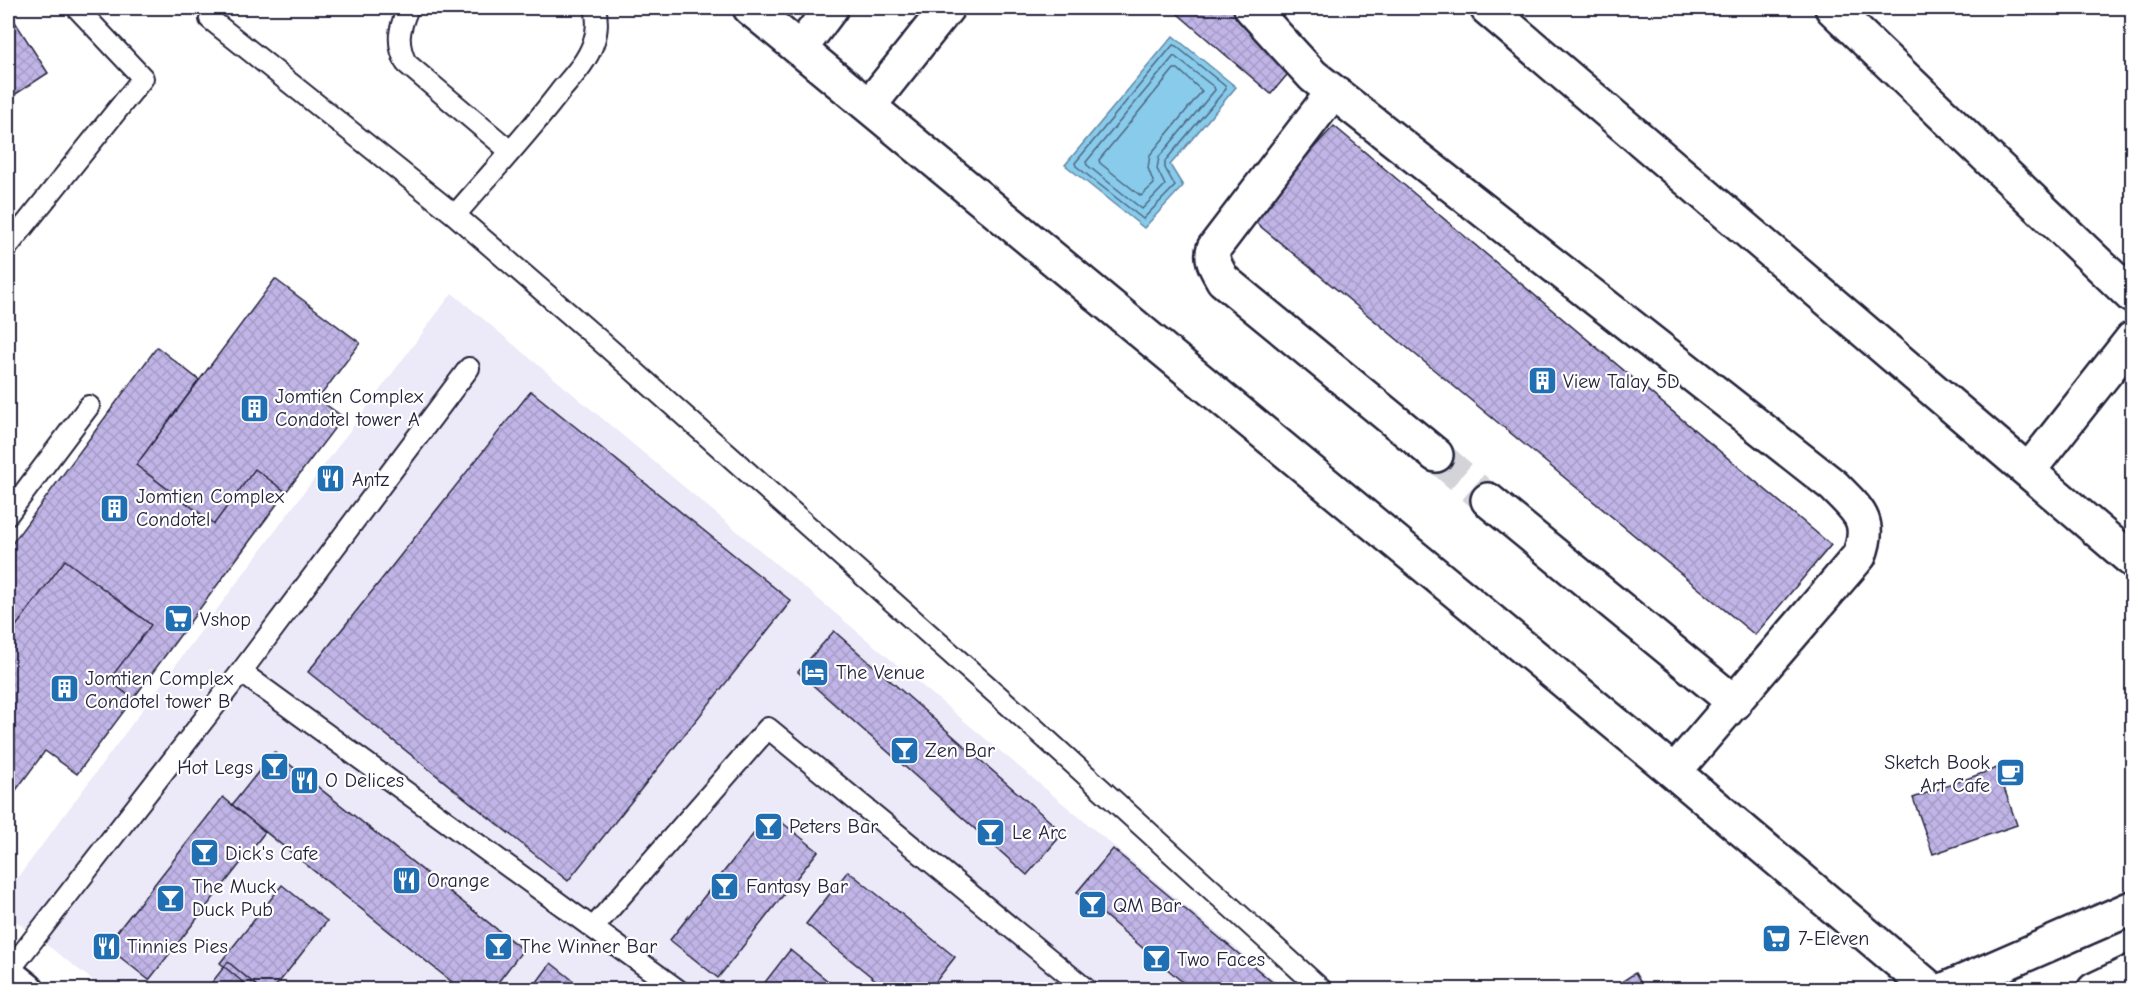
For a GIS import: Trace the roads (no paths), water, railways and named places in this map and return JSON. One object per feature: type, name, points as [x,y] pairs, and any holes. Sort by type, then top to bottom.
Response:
[{"type":"street","points":[[750,8],[1674,772],[1932,990]]},
{"type":"street","points":[[800,49],[831,8]]},
{"type":"street","points":[[869,106],[947,8]]},
{"type":"street","points":[[1251,8],[1313,76],[1834,486],[1858,512],[1865,526],[1866,540],[1859,556],[1674,772]]},
{"type":"street","points":[[1486,8],[2133,560]]},
{"type":"street","points":[[1832,8],[2133,296]]},
{"type":"street","points":[[1333,92],[1214,248],[1212,254],[1214,265],[1223,280],[1436,455]]},
{"type":"street","points":[[2029,470],[2133,339]]},
{"type":"street","points":[[1488,500],[1735,703]]},
{"type":"street","points":[[1944,990],[2133,908]]},
{"type":"street","points":[[2094,990],[2133,972]]},
{"type":"street","points":[[8,974],[27,990]]},
{"type":"lane","points":[[8,246],[142,78],[77,8]]},
{"type":"lane","points":[[408,8],[399,38],[399,49],[406,63],[510,151]]},
{"type":"lane","points":[[455,215],[551,104],[585,60],[596,32],[598,21],[596,8]]},
{"type":"lane","points":[[210,19],[455,215],[597,338],[1022,717],[1322,990]]},
{"type":"lane","points":[[8,974],[241,672],[469,368]]},
{"type":"lane","points":[[8,514],[89,406]]},
{"type":"lane","points":[[241,672],[678,990]]},
{"type":"lane","points":[[592,928],[768,728],[1088,990]]},
{"type":"water","points":[[1173,36],[1236,87],[1170,165],[1183,186],[1144,228],[1065,165]]},
{"type":"tunnel","points":[[1436,455],[1488,500]]},
{"type":"place","name":"View Talay 5D","points":[[1542,381]]},
{"type":"place","name":"Jomtien Complex Condotel tower A","points":[[254,408]]},
{"type":"place","name":"Antz","points":[[331,479]]},
{"type":"place","name":"Jomtien Complex Condotel","points":[[115,508]]},
{"type":"place","name":"Vshop","points":[[179,619]]},
{"type":"place","name":"The Venue","points":[[815,672]]},
{"type":"place","name":"Jomtien Complex Condotel tower B","points":[[64,689]]},
{"type":"place","name":"Zen Bar","points":[[904,750]]},
{"type":"place","name":"Hot Legs","points":[[274,767]]},
{"type":"place","name":"Sketch Book Art Cafe","points":[[2011,773]]},
{"type":"place","name":"O Delices","points":[[304,780]]},
{"type":"place","name":"Peters Bar","points":[[768,826]]},
{"type":"place","name":"Le Arc","points":[[991,832]]},
{"type":"place","name":"Dick's Cafe","points":[[204,853]]},
{"type":"place","name":"Orange","points":[[406,880]]},
{"type":"place","name":"Fantasy Bar","points":[[725,886]]},
{"type":"place","name":"The Muck Duck Pub","points":[[171,898]]},
{"type":"place","name":"QM Bar","points":[[1092,905]]},
{"type":"place","name":"7-Eleven","points":[[1777,938]]},
{"type":"place","name":"Tinnies Pies","points":[[106,946]]},
{"type":"place","name":"The Winner Bar","points":[[499,946]]},
{"type":"place","name":"Two Faces","points":[[1156,959]]}]
